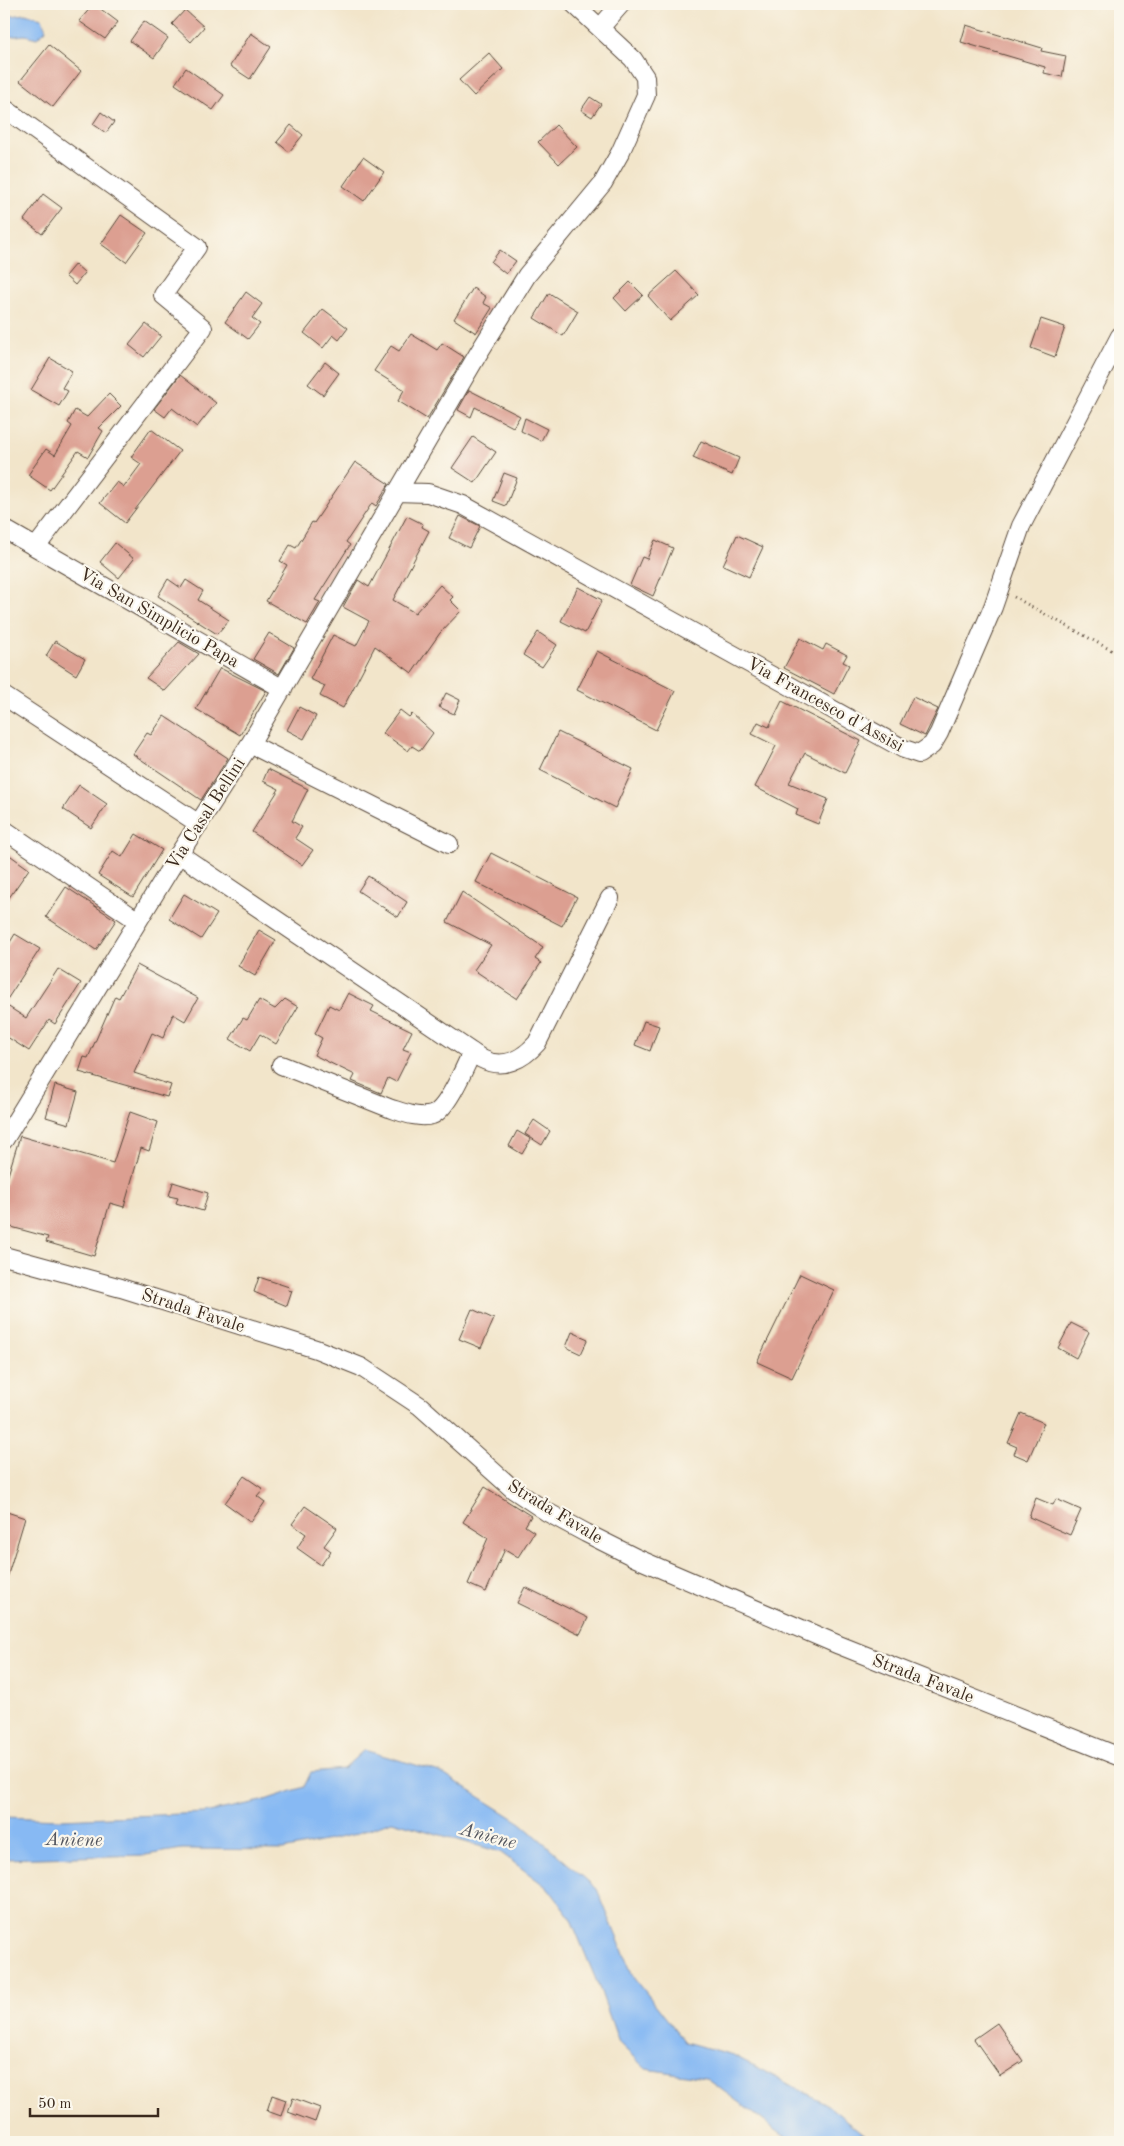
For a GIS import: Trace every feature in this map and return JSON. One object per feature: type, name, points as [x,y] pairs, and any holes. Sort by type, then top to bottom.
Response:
[{"type":"street","points":[[574,4],[600,28],[621,4]]},
{"type":"street","name":"Via Casal Bellini","points":[[4,1140],[179,854],[250,744],[399,488],[527,275],[610,173],[644,100],[647,89],[645,77],[633,59],[600,28]]},
{"type":"street","points":[[4,108],[197,246],[163,296],[203,328],[36,547]]},
{"type":"street","name":"Via Francesco d'Assisi","points":[[399,488],[428,493],[463,506],[915,753],[924,752],[936,740],[1000,590],[1013,546],[1027,515],[1120,336]]},
{"type":"street","name":"Via San Simplicio Papa","points":[[4,529],[282,689]]},
{"type":"street","points":[[4,696],[199,824]]},
{"type":"street","points":[[250,744],[448,844]]},
{"type":"street","points":[[6,831],[138,921]]},
{"type":"street","points":[[179,854],[472,1052],[486,1061],[498,1063],[516,1060],[532,1048],[542,1035],[610,898]]},
{"type":"street","points":[[281,1065],[389,1108],[427,1116],[436,1113],[444,1104],[472,1052]]},
{"type":"street","name":"Strada Favale","points":[[4,1256],[121,1288],[327,1353],[361,1367],[420,1406],[514,1490],[548,1512],[603,1542],[839,1646],[1120,1757]]},
{"type":"path","points":[[1000,590],[1120,655]]},
{"type":"water","points":[[25,14],[42,18],[46,30],[37,38],[25,35],[7,37],[4,33],[5,20],[11,16]]},
{"type":"water","name":"Aniene","points":[[364,1750],[440,1772],[521,1823],[597,1889],[633,1976],[685,2042],[733,2055],[825,2103],[873,2142],[792,2142],[706,2078],[646,2069],[619,2043],[601,1992],[570,1917],[549,1889],[500,1852],[392,1821],[352,1835],[283,1850],[182,1849],[146,1855],[4,1859],[4,1817],[61,1819],[204,1813],[262,1801],[304,1787],[311,1772],[343,1769]]},
{"type":"building","points":[[94,4],[118,22],[105,39],[79,21]]},
{"type":"building","points":[[185,10],[204,27],[191,42],[172,24]]},
{"type":"building","points":[[144,21],[168,38],[154,58],[130,41]]},
{"type":"building","points":[[966,25],[1042,48],[1041,51],[1066,56],[1062,77],[1044,73],[1045,67],[961,42]]},
{"type":"building","points":[[251,33],[271,47],[250,79],[230,66]]},
{"type":"building","points":[[49,45],[81,71],[53,107],[20,81]]},
{"type":"building","points":[[489,53],[503,69],[474,96],[459,80]]},
{"type":"building","points":[[186,68],[224,95],[213,110],[175,84]]},
{"type":"building","points":[[590,97],[601,104],[592,117],[581,110]]},
{"type":"building","points":[[101,112],[114,122],[106,133],[93,124]]},
{"type":"building","points":[[291,125],[303,135],[289,152],[277,142]]},
{"type":"building","points":[[556,125],[577,147],[559,164],[538,142]]},
{"type":"building","points":[[363,157],[384,172],[364,201],[343,186]]},
{"type":"building","points":[[43,194],[62,208],[42,234],[24,220]]},
{"type":"building","points":[[121,215],[147,233],[126,262],[101,244]]},
{"type":"building","points":[[500,250],[516,261],[506,274],[491,262]]},
{"type":"building","points":[[75,264],[85,273],[75,285],[65,276]]},
{"type":"building","points":[[676,271],[699,295],[670,321],[648,296]]},
{"type":"building","points":[[630,282],[643,295],[626,311],[614,298]]},
{"type":"building","points":[[473,288],[486,297],[483,303],[492,308],[476,333],[454,319]]},
{"type":"building","points":[[246,292],[262,304],[252,318],[260,324],[248,339],[225,322]]},
{"type":"building","points":[[549,293],[578,311],[563,336],[534,318]]},
{"type":"building","points":[[323,309],[348,328],[339,340],[333,335],[323,348],[304,333]]},
{"type":"building","points":[[1041,319],[1065,327],[1055,357],[1031,348]]},
{"type":"building","points":[[146,324],[161,336],[144,357],[129,345]]},
{"type":"building","points":[[411,334],[437,350],[442,343],[464,357],[427,419],[398,401],[404,390],[374,371],[391,346],[399,351]]},
{"type":"building","points":[[50,358],[72,371],[62,388],[68,391],[59,406],[31,390]]},
{"type":"building","points":[[325,362],[339,373],[323,395],[308,384]]},
{"type":"building","points":[[180,375],[216,403],[197,427],[172,408],[165,417],[154,409]]},
{"type":"building","points":[[469,390],[520,416],[513,427],[475,407],[471,417],[458,410]]},
{"type":"building","points":[[109,394],[121,406],[99,428],[103,431],[88,457],[78,451],[50,490],[28,475],[46,449],[55,455],[72,426],[68,423],[75,410],[87,417]]},
{"type":"building","points":[[525,418],[547,429],[541,441],[521,431]]},
{"type":"building","points":[[151,429],[180,451],[125,523],[100,503],[117,482],[124,487],[141,464],[131,457]]},
{"type":"building","points":[[473,437],[496,452],[475,483],[452,468]]},
{"type":"building","points":[[701,441],[739,458],[732,475],[693,458]]},
{"type":"building","points":[[355,462],[389,484],[376,506],[372,503],[346,542],[350,545],[315,600],[320,602],[307,624],[266,601],[287,565],[280,561],[290,545],[296,548],[312,522],[314,523]]},
{"type":"building","points":[[504,473],[517,478],[506,506],[493,501]]},
{"type":"building","points":[[407,516],[423,524],[422,527],[429,531],[393,600],[415,613],[440,585],[453,597],[450,600],[461,611],[440,633],[412,673],[375,646],[343,708],[320,696],[325,686],[310,679],[333,635],[356,646],[369,621],[343,607],[358,580],[369,587]]},
{"type":"building","points":[[460,516],[480,526],[469,548],[449,538]]},
{"type":"building","points":[[737,535],[763,547],[749,577],[723,565]]},
{"type":"building","points":[[655,540],[673,548],[653,596],[630,585],[642,557],[647,559]]},
{"type":"building","points":[[115,543],[134,559],[119,578],[100,562]]},
{"type":"building","points":[[168,579],[181,588],[186,580],[203,591],[198,600],[229,620],[217,634],[158,596]]},
{"type":"building","points":[[578,587],[602,600],[585,633],[561,621]]},
{"type":"building","points":[[538,632],[557,645],[542,667],[523,655]]},
{"type":"building","points":[[269,633],[294,648],[279,674],[253,659]]},
{"type":"building","points":[[800,638],[823,650],[826,644],[847,655],[843,662],[849,665],[834,694],[784,668]]},
{"type":"building","points":[[55,641],[85,659],[76,675],[46,656]]},
{"type":"building","points":[[179,642],[199,654],[165,691],[146,678]]},
{"type":"building","points":[[597,651],[675,691],[656,730],[577,690]]},
{"type":"building","points":[[220,668],[266,691],[240,735],[196,709]]},
{"type":"building","points":[[446,693],[460,700],[454,714],[439,707]]},
{"type":"building","points":[[913,697],[938,709],[925,736],[900,724]]},
{"type":"building","points":[[782,701],[861,741],[845,773],[805,753],[789,783],[828,799],[818,824],[796,815],[798,809],[755,787],[776,746],[752,734],[758,722],[769,727]]},
{"type":"building","points":[[299,707],[316,716],[304,739],[287,730]]},
{"type":"building","points":[[400,710],[409,717],[412,714],[433,733],[420,751],[412,746],[408,751],[383,733]]},
{"type":"building","points":[[164,716],[228,758],[201,800],[133,754],[147,733],[151,735]]},
{"type":"building","points":[[558,732],[633,769],[615,808],[540,770]]},
{"type":"building","points":[[268,769],[308,789],[292,821],[302,827],[295,838],[313,850],[302,865],[252,832],[279,789],[263,781]]},
{"type":"building","points":[[79,785],[107,804],[91,828],[63,809]]},
{"type":"building","points":[[136,834],[162,850],[133,897],[98,875],[113,851],[122,857]]},
{"type":"building","points":[[4,851],[29,869],[4,905]]},
{"type":"building","points":[[491,853],[577,897],[562,926],[476,882]]},
{"type":"building","points":[[368,876],[407,902],[398,917],[358,891]]},
{"type":"building","points":[[66,887],[116,920],[96,950],[46,917]]},
{"type":"building","points":[[462,892],[543,947],[535,959],[541,963],[517,999],[474,970],[491,945],[447,922]]},
{"type":"building","points":[[184,894],[217,914],[201,939],[169,919]]},
{"type":"building","points":[[259,930],[276,940],[255,976],[238,966]]},
{"type":"building","points":[[15,934],[40,949],[4,1004],[4,952]]},
{"type":"building","points":[[137,965],[198,998],[185,1021],[173,1014],[163,1038],[152,1033],[134,1073],[171,1085],[167,1097],[79,1072],[84,1057],[88,1058],[115,996],[119,998]]},
{"type":"building","points":[[58,969],[81,983],[55,1024],[49,1020],[29,1051],[4,1035],[4,1004],[26,1018]]},
{"type":"building","points":[[348,993],[374,1006],[371,1011],[412,1031],[403,1049],[411,1052],[396,1082],[388,1078],[381,1093],[352,1081],[355,1075],[314,1055],[322,1038],[315,1034],[329,1005],[339,1010]]},
{"type":"building","points":[[285,999],[298,1007],[276,1044],[260,1034],[250,1051],[230,1039],[243,1018],[247,1020],[259,1000],[275,1009]]},
{"type":"building","points":[[644,1021],[659,1026],[650,1051],[635,1045]]},
{"type":"building","points":[[55,1085],[78,1092],[69,1124],[46,1117]]},
{"type":"building","points":[[130,1112],[158,1122],[149,1151],[141,1148],[124,1207],[110,1203],[94,1256],[46,1242],[48,1237],[4,1225],[4,1188],[20,1136],[113,1163]]},
{"type":"building","points":[[534,1120],[550,1131],[542,1145],[525,1134]]},
{"type":"building","points":[[517,1131],[531,1139],[522,1154],[509,1146]]},
{"type":"building","points":[[173,1182],[208,1193],[203,1211],[176,1203],[178,1198],[169,1196]]},
{"type":"building","points":[[800,1274],[834,1290],[792,1378],[757,1362]]},
{"type":"building","points":[[259,1277],[289,1287],[288,1290],[292,1291],[287,1306],[254,1292]]},
{"type":"building","points":[[472,1309],[494,1319],[481,1348],[459,1339]]},
{"type":"building","points":[[1071,1323],[1089,1332],[1076,1358],[1058,1348]]},
{"type":"building","points":[[572,1332],[588,1339],[581,1354],[566,1347]]},
{"type":"building","points":[[1021,1413],[1044,1423],[1028,1460],[1014,1454],[1017,1447],[1008,1443]]},
{"type":"building","points":[[244,1476],[263,1489],[257,1496],[265,1502],[251,1522],[225,1503]]},
{"type":"building","points":[[485,1487],[531,1516],[525,1526],[534,1532],[518,1557],[505,1549],[486,1592],[468,1584],[488,1538],[463,1522]]},
{"type":"building","points":[[1036,1498],[1053,1505],[1056,1499],[1081,1510],[1070,1535],[1029,1517]]},
{"type":"building","points":[[305,1506],[337,1528],[324,1546],[331,1551],[321,1565],[297,1548],[306,1534],[292,1524]]},
{"type":"building","points":[[4,1511],[25,1518],[7,1578],[4,1577]]},
{"type":"building","points":[[525,1587],[588,1618],[580,1634],[517,1603]]},
{"type":"building","points":[[997,2023],[1023,2061],[1000,2076],[974,2039]]},
{"type":"building","points":[[272,2095],[286,2100],[281,2116],[267,2111]]},
{"type":"building","points":[[293,2098],[320,2108],[315,2122],[288,2112]]}]
